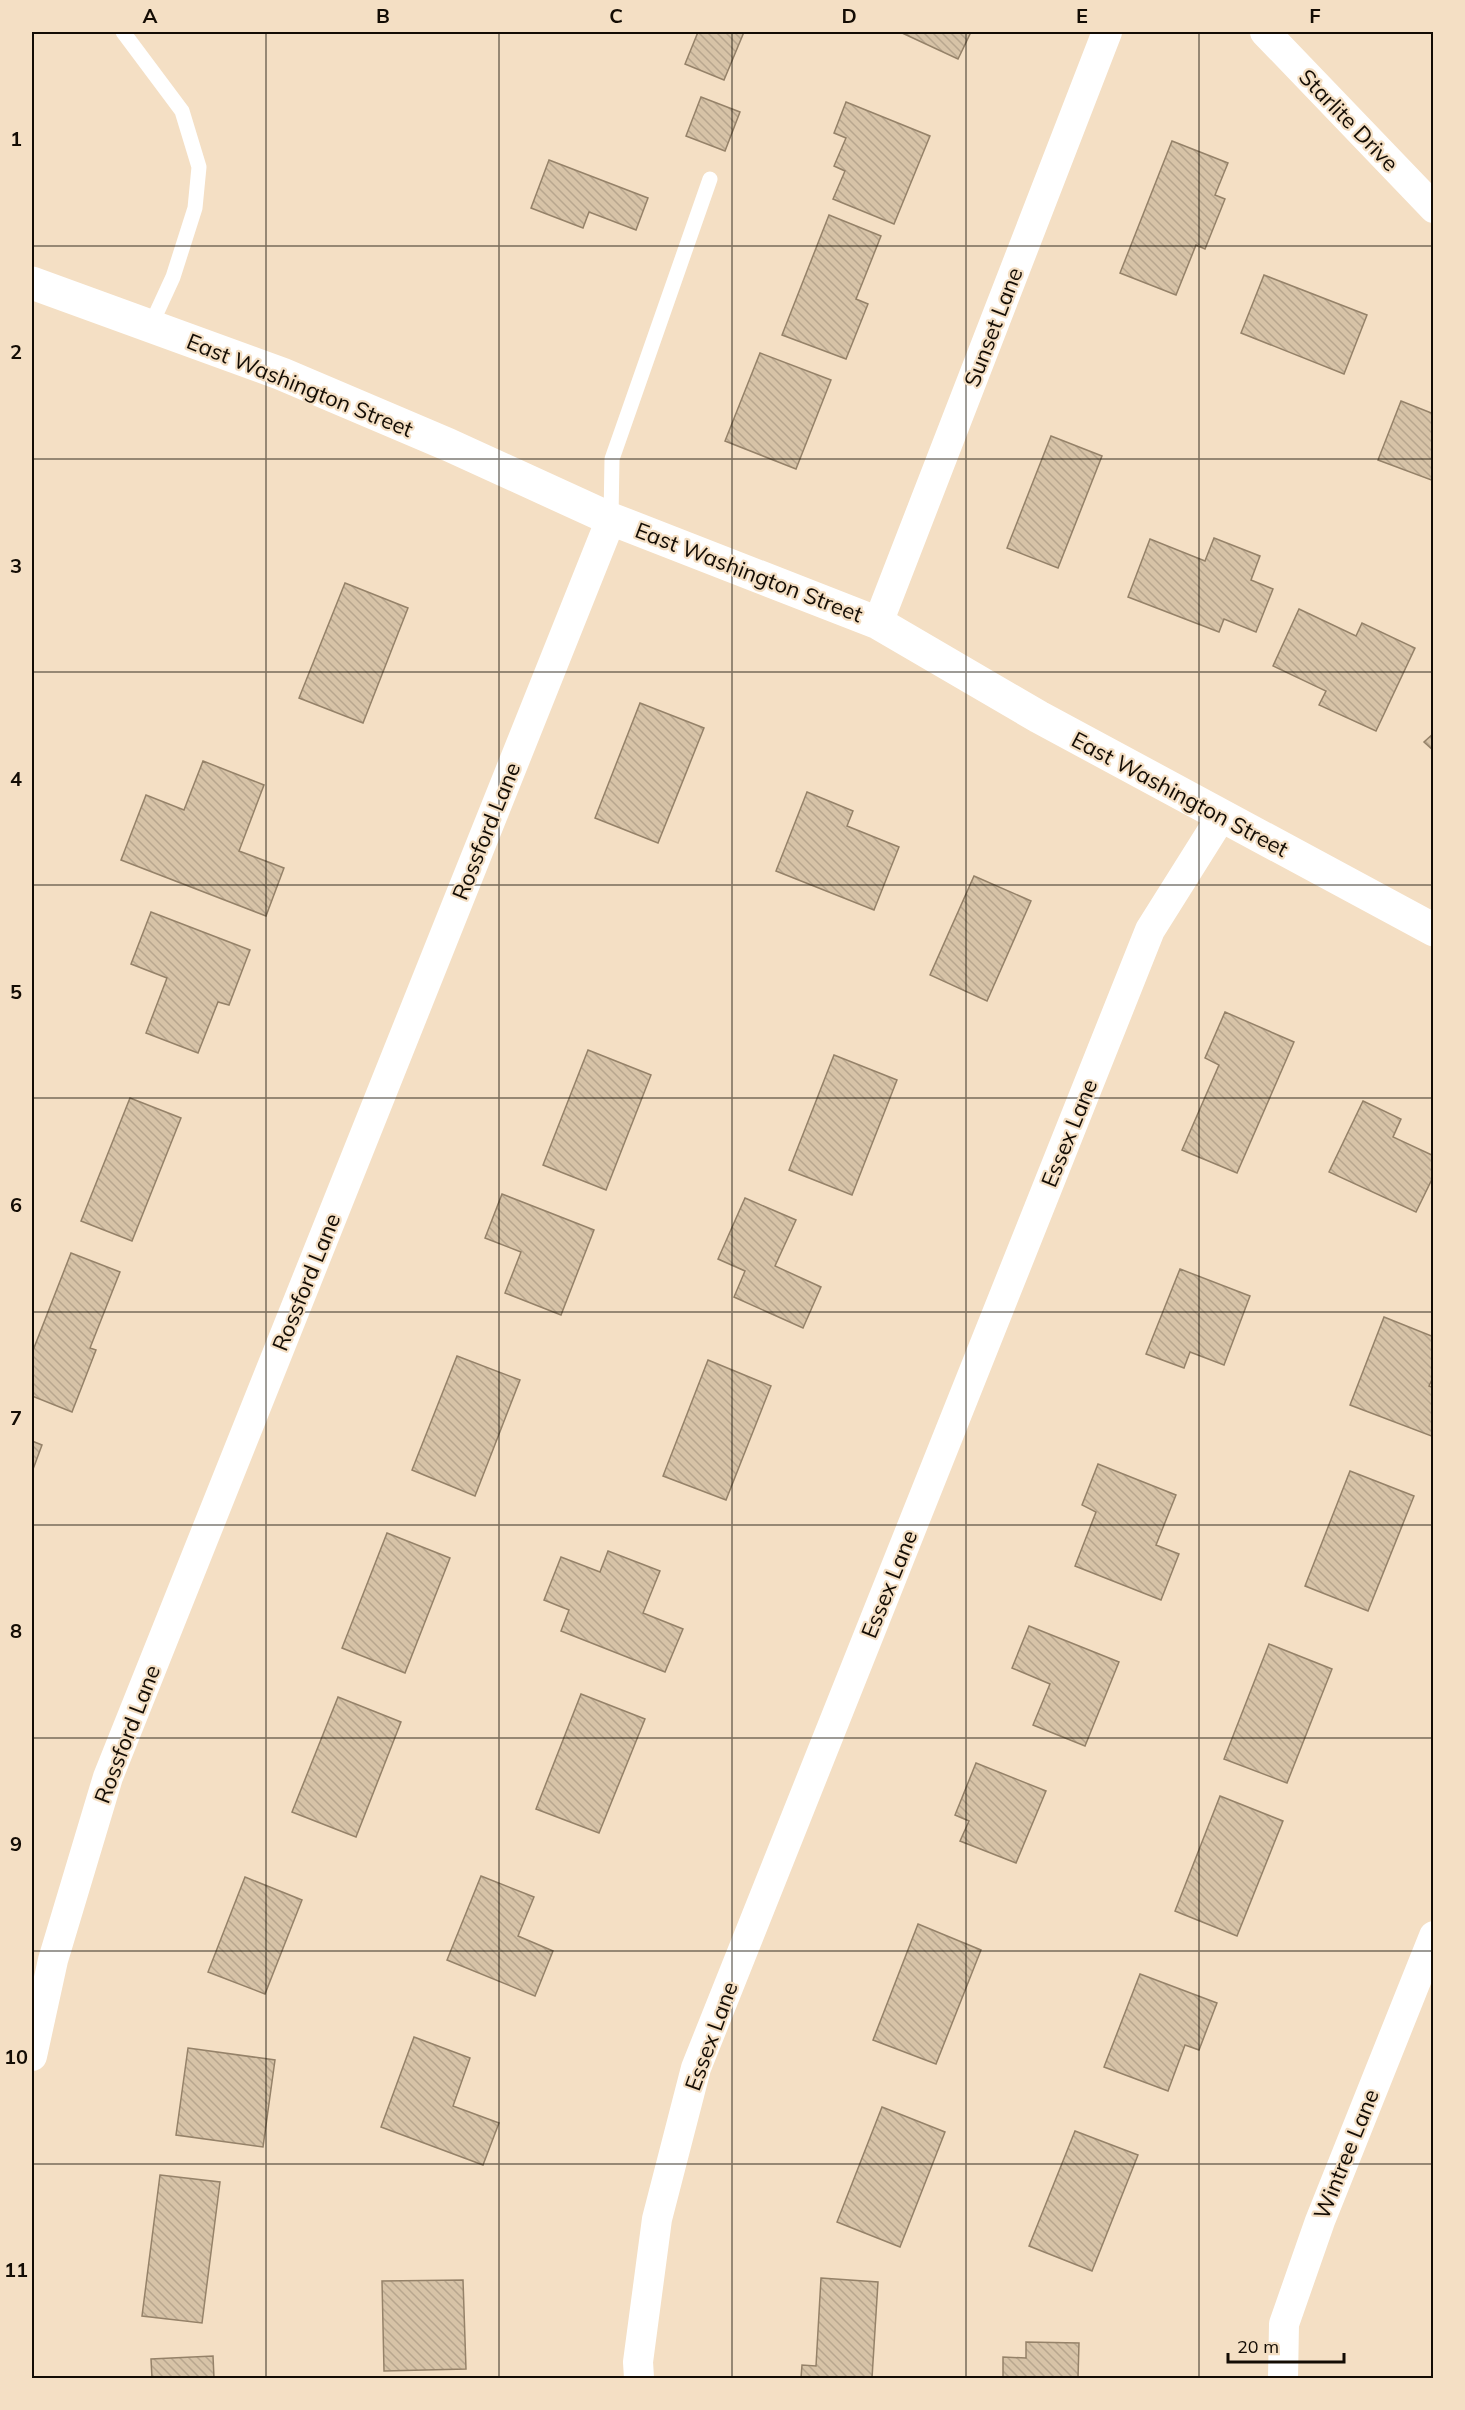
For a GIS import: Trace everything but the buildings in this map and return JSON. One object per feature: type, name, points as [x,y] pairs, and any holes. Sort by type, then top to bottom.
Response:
[{"type":"street","name":"Sunset Lane","points":[[878,622],[1107,32]]},
{"type":"street","name":"Starlite Drive","points":[[1265,32],[1434,208]]},
{"type":"street","name":"East Washington Street","points":[[32,283],[292,379],[449,445],[611,519],[878,622],[1039,717],[1434,930]]},
{"type":"street","name":"Rossford Lane","points":[[32,2056],[53,1960],[108,1777],[611,519]]},
{"type":"street","name":"Essex Lane","points":[[639,2379],[638,2362],[657,2219],[696,2068],[1150,930],[1221,817]]},
{"type":"street","name":"Wintree Lane","points":[[1283,2379],[1284,2324],[1320,2221],[1434,1936]]},
{"type":"lane","points":[[123,32],[182,111],[199,167],[195,208],[173,277],[150,327]]},
{"type":"lane","points":[[611,519],[612,459],[710,179]]}]
